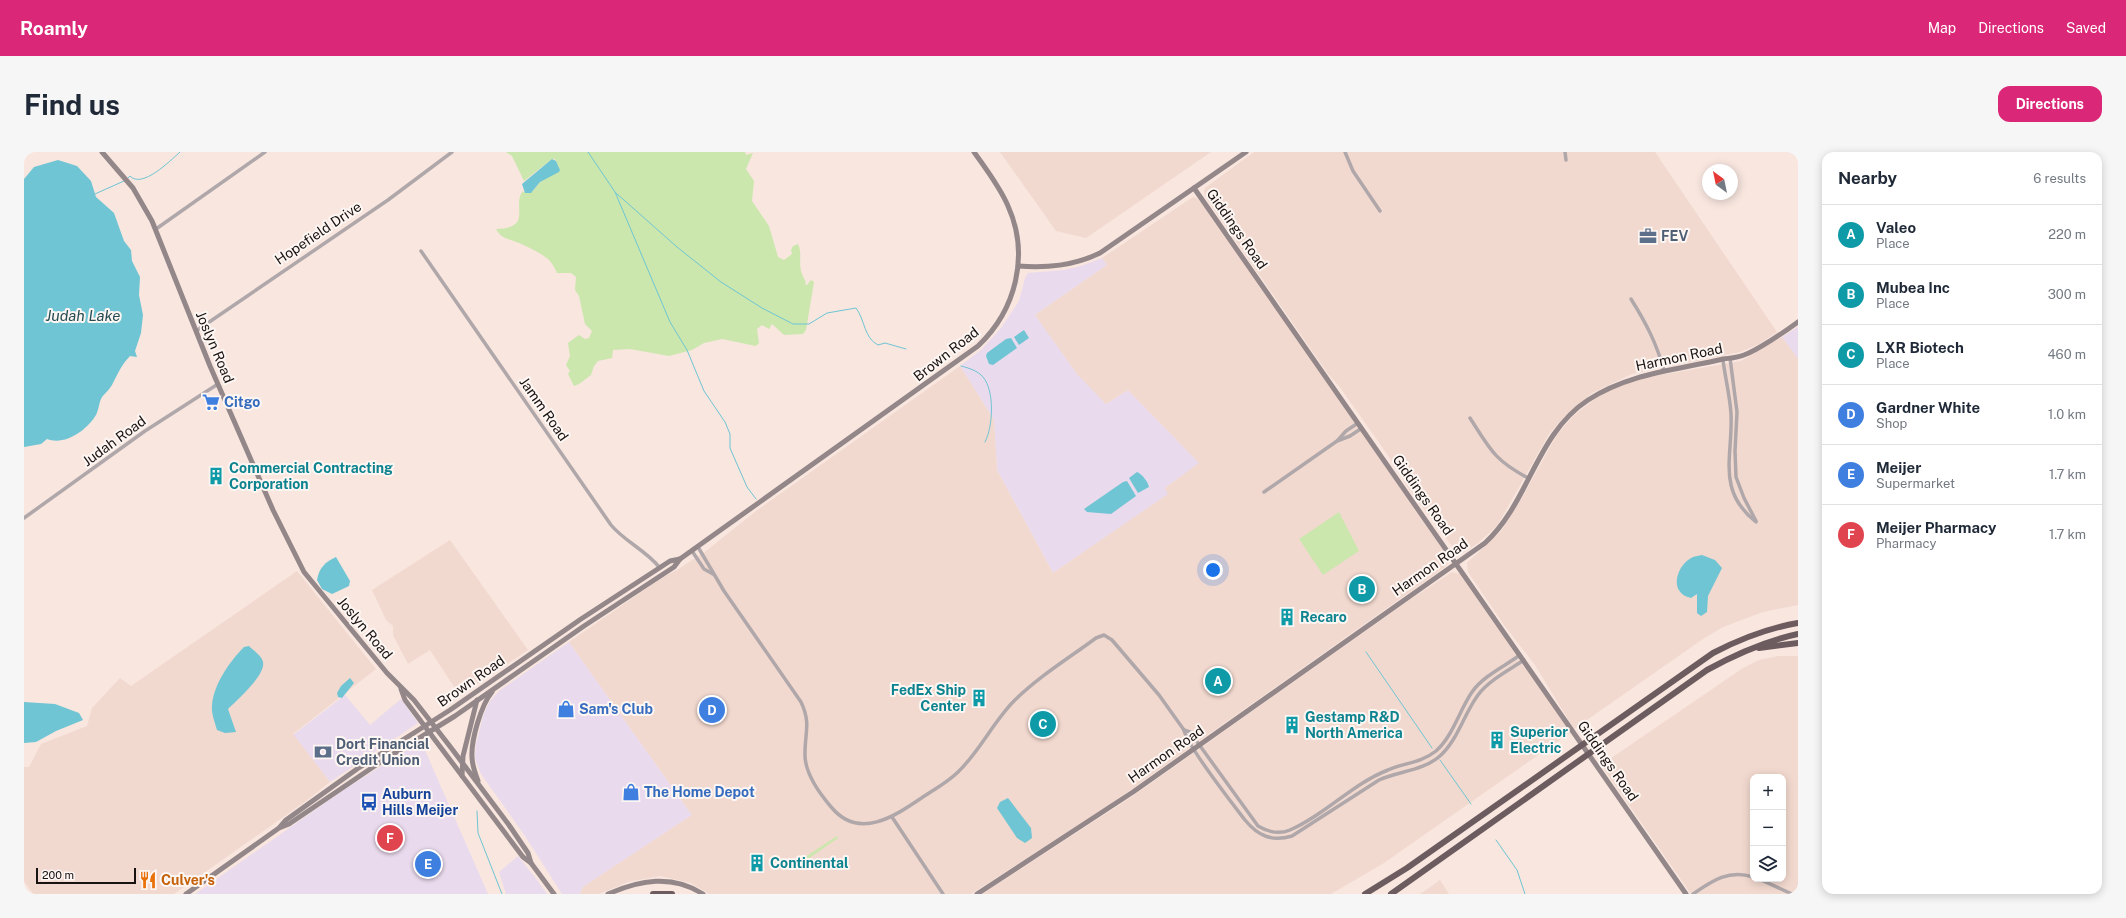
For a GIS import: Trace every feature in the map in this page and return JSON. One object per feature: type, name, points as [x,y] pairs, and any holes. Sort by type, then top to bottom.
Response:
[{"type":"highway","points":[[1365,894],[1407,868],[1713,654],[1730,644],[1767,630],[1798,623]]},
{"type":"highway","points":[[1391,894],[1687,683],[1718,663],[1749,649],[1798,634]]},
{"type":"highway","points":[[1749,649],[1798,643]]},
{"type":"highway","points":[[653,894],[672,894]]},
{"type":"main road","name":"Joslyn Road","points":[[102,152],[137,192],[156,229],[218,384],[271,504],[304,572],[335,612],[401,688],[414,700],[436,728],[528,853],[532,862],[554,894]]},
{"type":"main road","points":[[974,152],[1000,190],[1012,214],[1018,239],[1018,266],[1057,267],[1092,257],[1113,246],[1246,152]]},
{"type":"main road","name":"Giddings Road","points":[[1194,188],[1686,894]]},
{"type":"main road","name":"Brown Road","points":[[186,894],[280,828],[290,824],[349,783],[436,728],[562,641],[674,567],[680,559],[978,346],[995,327],[1006,309],[1014,289],[1018,266]]},
{"type":"main road","name":"Harmon Road","points":[[977,894],[1133,792],[1485,543],[1499,529],[1546,445],[1573,411],[1606,389],[1645,374],[1744,355],[1798,322]]},
{"type":"main road","name":"Brown Road","points":[[280,828],[286,820],[345,778],[670,561],[680,559]]},
{"type":"main road","points":[[660,568],[662,575]]},
{"type":"main road","points":[[562,641],[562,636],[589,617],[597,609]]},
{"type":"main road","points":[[463,778],[462,762],[477,700],[484,686]]},
{"type":"main road","points":[[478,784],[472,764],[473,746],[482,709],[496,687]]},
{"type":"main road","name":"Joslyn Road","points":[[401,688],[405,700],[463,778],[523,857],[532,862]]},
{"type":"main road","points":[[313,808],[326,794],[343,782],[345,778],[349,783],[352,776],[386,753],[393,746]]},
{"type":"main road","points":[[608,894],[635,883],[659,880],[686,885],[703,894]]},
{"type":"street","points":[[156,229],[265,152]]},
{"type":"street","name":"Hopefield Drive","points":[[196,331],[380,205],[452,152]]},
{"type":"street","points":[[1344,152],[1353,171],[1380,211]]},
{"type":"street","points":[[1565,152],[1566,160]]},
{"type":"street","name":"Jamm Road","points":[[420,251],[611,525],[620,536],[651,557],[660,568]]},
{"type":"street","points":[[1631,299],[1658,348],[1664,371]]},
{"type":"street","points":[[1723,360],[1731,414],[1728,463],[1730,482],[1743,509],[1756,522],[1744,498],[1736,477],[1735,451],[1737,412],[1730,358]]},
{"type":"street","name":"Judah Road","points":[[24,518],[145,431],[218,384]]},
{"type":"street","points":[[1470,418],[1490,450],[1506,466],[1528,478]]},
{"type":"street","points":[[1264,492],[1337,441],[1346,431],[1358,423]]},
{"type":"street","points":[[1337,441],[1350,436],[1362,428]]},
{"type":"street","points":[[698,547],[710,565],[713,574],[801,702],[808,722],[805,752],[808,770],[813,782],[833,809],[849,821],[861,823],[872,824],[892,817],[957,773],[1009,707],[1022,693],[1104,635],[1116,645],[1159,695],[1184,730],[1185,736],[1194,749],[1254,831],[1268,838],[1284,838],[1292,836],[1379,780],[1417,769],[1440,756],[1451,744],[1478,695],[1488,685],[1524,660]]},
{"type":"street","points":[[692,551],[704,569],[713,574]]},
{"type":"street","points":[[1184,730],[1190,732],[1258,826],[1269,831],[1283,832],[1290,830],[1376,775],[1390,769],[1416,762],[1436,751],[1446,740],[1473,691],[1484,680],[1520,655]]},
{"type":"street","points":[[892,817],[943,894]]},
{"type":"street","points":[[1693,894],[1724,876],[1738,874],[1750,876]]},
{"type":"street","points":[[1765,882],[1792,894]]},
{"type":"shaded area","points":[[1000,152],[1211,152],[1086,238],[1056,231]]},
{"type":"shaded area","points":[[1254,152],[1655,152],[1777,332],[1759,344],[1740,352],[1632,374],[1592,393],[1564,417],[1549,434],[1497,526],[1478,543],[1463,553],[1457,553],[1406,485],[1399,471],[1339,386],[1328,374],[1206,198],[1204,191],[1205,188]]},
{"type":"shaded area","points":[[1193,197],[1198,199],[1209,213],[1446,554],[1449,561],[1445,567],[1112,803],[971,894],[709,894],[691,883],[660,876],[628,882],[599,894],[580,894],[583,887],[692,815],[569,642],[663,577],[677,570],[706,551],[756,511],[960,366],[994,420],[997,470],[1053,573],[1168,494],[1165,488],[1199,463],[1128,390],[1106,404],[1077,374],[1035,315],[1107,265],[1102,258]]},
{"type":"shaded area","points":[[1102,258],[1107,265],[1035,315],[1106,404],[1128,390],[1200,463],[1165,488],[1169,494],[1053,573],[997,470],[994,420],[960,366],[982,349],[1001,328],[1019,301],[1025,278],[1028,273],[1064,270],[1081,266]]},
{"type":"shaded area","points":[[1798,327],[1798,359],[1782,337]]},
{"type":"shaded area","points":[[1782,337],[1798,359],[1798,605],[1763,612],[1723,627],[1703,639],[1574,729],[1535,665],[1504,625],[1468,572],[1467,563],[1501,531],[1522,498],[1556,436],[1573,416],[1592,401],[1609,390],[1643,378],[1741,361]]},
{"type":"shaded area","points":[[450,540],[528,650],[460,696],[430,650],[408,664],[393,635],[393,626],[386,620],[372,590]]},
{"type":"shaded area","points":[[297,571],[376,669],[293,734],[330,782],[306,801],[174,894],[33,894],[24,881],[24,767],[29,767],[41,744],[87,726],[92,708],[120,678],[131,686]]},
{"type":"shaded area","points":[[1452,572],[1460,574],[1571,732],[1384,863],[1331,894],[982,894],[1130,798],[1408,601]]},
{"type":"shaded area","points":[[569,642],[692,815],[583,887],[580,894],[562,894],[525,836],[481,774],[475,758],[476,744],[484,713],[490,701],[499,691]]},
{"type":"shaded area","points":[[1778,656],[1798,656],[1798,894],[1691,894],[1601,765],[1743,668],[1759,660]]},
{"type":"shaded area","points":[[345,695],[370,725],[401,699],[418,723],[330,782],[293,735]]},
{"type":"shaded area","points":[[421,741],[488,894],[195,894],[345,789]]},
{"type":"shaded area","points":[[518,856],[547,894],[506,894],[499,872]]},
{"type":"shaded area","points":[[1440,880],[1449,894],[1420,894],[1426,890]]},
{"type":"green space","points":[[506,152],[745,152],[746,155],[753,153],[746,169],[754,181],[752,201],[769,226],[778,257],[784,260],[792,254],[791,250],[793,246],[798,244],[800,249],[800,265],[806,282],[805,284],[807,285],[811,280],[814,282],[806,330],[803,334],[784,335],[772,324],[769,329],[762,325],[757,329],[759,343],[756,346],[722,339],[704,343],[692,350],[669,356],[630,349],[613,350],[612,358],[598,361],[594,366],[591,375],[574,386],[568,374],[570,371],[566,365],[570,356],[568,343],[579,335],[585,339],[589,338],[592,331],[585,324],[579,296],[575,290],[576,277],[571,273],[557,273],[552,263],[538,252],[504,237],[496,229],[508,228],[515,225],[518,220],[520,197],[523,191],[525,193],[533,191],[540,182],[560,170],[555,159],[552,159],[524,181],[512,156]]},
{"type":"green space","points":[[1339,512],[1359,551],[1323,575],[1299,539]]},
{"type":"green space","points":[[837,836],[838,838],[805,861],[799,858],[802,859]]},
{"type":"water","points":[[552,159],[556,161],[560,170],[559,172],[540,182],[531,193],[525,193],[522,184]]},
{"type":"water","name":"Judah Lake","points":[[58,160],[77,166],[91,181],[96,197],[114,213],[124,241],[131,250],[132,261],[140,277],[139,295],[143,315],[141,333],[135,351],[137,357],[130,356],[125,362],[112,385],[102,397],[96,415],[87,426],[75,435],[68,438],[54,441],[47,439],[41,444],[24,447],[24,179],[34,167]]},
{"type":"water","points":[[1024,330],[1029,338],[1019,345],[1014,337]]},
{"type":"water","points":[[1011,338],[1017,348],[993,365],[989,364],[986,356],[987,353],[1006,339]]},
{"type":"water","points":[[1137,472],[1141,474],[1149,487],[1138,493],[1129,478]]},
{"type":"water","points":[[1127,481],[1136,496],[1111,514],[1087,512],[1084,509],[1123,482]]},
{"type":"water","points":[[1702,555],[1715,560],[1722,568],[1708,596],[1707,612],[1701,616],[1697,613],[1697,594],[1691,598],[1684,595],[1679,591],[1677,579],[1682,566],[1687,561]]},
{"type":"water","points":[[336,557],[350,581],[349,586],[332,594],[322,589],[317,580],[319,572],[323,566]]},
{"type":"water","points":[[249,646],[261,658],[263,667],[256,680],[228,709],[236,732],[225,733],[217,730],[213,718],[212,706],[215,690],[233,659],[244,647]]},
{"type":"water","points":[[350,678],[354,683],[342,698],[338,697],[337,693],[341,686]]},
{"type":"water","points":[[24,702],[55,704],[79,713],[83,720],[56,731],[36,742],[24,743]]},
{"type":"water","points":[[1008,798],[1031,828],[1032,838],[1025,843],[1017,838],[997,808],[1000,802]]},
{"type":"waterway","points":[[128,178],[130,176],[135,179],[141,179],[148,176],[163,167],[180,152]]},
{"type":"waterway","points":[[588,152],[615,192],[670,322],[687,350],[704,391],[725,422],[730,434],[730,448],[747,487],[756,499]]},
{"type":"waterway","points":[[95,194],[124,181]]},
{"type":"waterway","points":[[616,193],[677,247],[721,282],[762,308],[793,324],[809,324],[827,313],[856,308],[867,333],[873,342],[878,345],[885,343],[906,349]]},
{"type":"waterway","points":[[961,366],[979,373],[987,383],[990,391],[992,409],[990,427],[985,442]]},
{"type":"waterway","points":[[1366,652],[1432,748]]},
{"type":"waterway","points":[[1440,760],[1471,804]]},
{"type":"waterway","points":[[477,811],[478,833],[502,894]]},
{"type":"waterway","points":[[1496,840],[1517,870],[1525,894]]},
{"type":"place","name":"FEV","points":[[1648,236]]},
{"type":"place","name":"Citgo","points":[[211,402]]},
{"type":"place","name":"Commercial Contracting Corporation","points":[[216,476]]},
{"type":"place","name":"Mubea Inc","points":[[1362,589]]},
{"type":"place","name":"Recaro","points":[[1287,617]]},
{"type":"place","name":"Valeo","points":[[1218,681]]},
{"type":"place","name":"FedEx Ship Center","points":[[979,698]]},
{"type":"place","name":"Sam's Club","points":[[566,709]]},
{"type":"place","name":"Gardner White","points":[[712,710]]},
{"type":"place","name":"LXR Biotech","points":[[1043,724]]},
{"type":"place","name":"Gestamp R&D North America","points":[[1292,725]]},
{"type":"place","name":"Superior Electric","points":[[1497,740]]},
{"type":"place","name":"Dort Financial Credit Union","points":[[323,752]]},
{"type":"place","name":"The Home Depot","points":[[631,792]]},
{"type":"place","name":"Auburn Hills Meijer","points":[[369,802]]},
{"type":"place","name":"Meijer Pharmacy","points":[[390,838]]},
{"type":"place","name":"Continental","points":[[757,863]]},
{"type":"place","name":"Meijer","points":[[428,864]]},
{"type":"place","name":"Culver's","points":[[148,880]]}]
